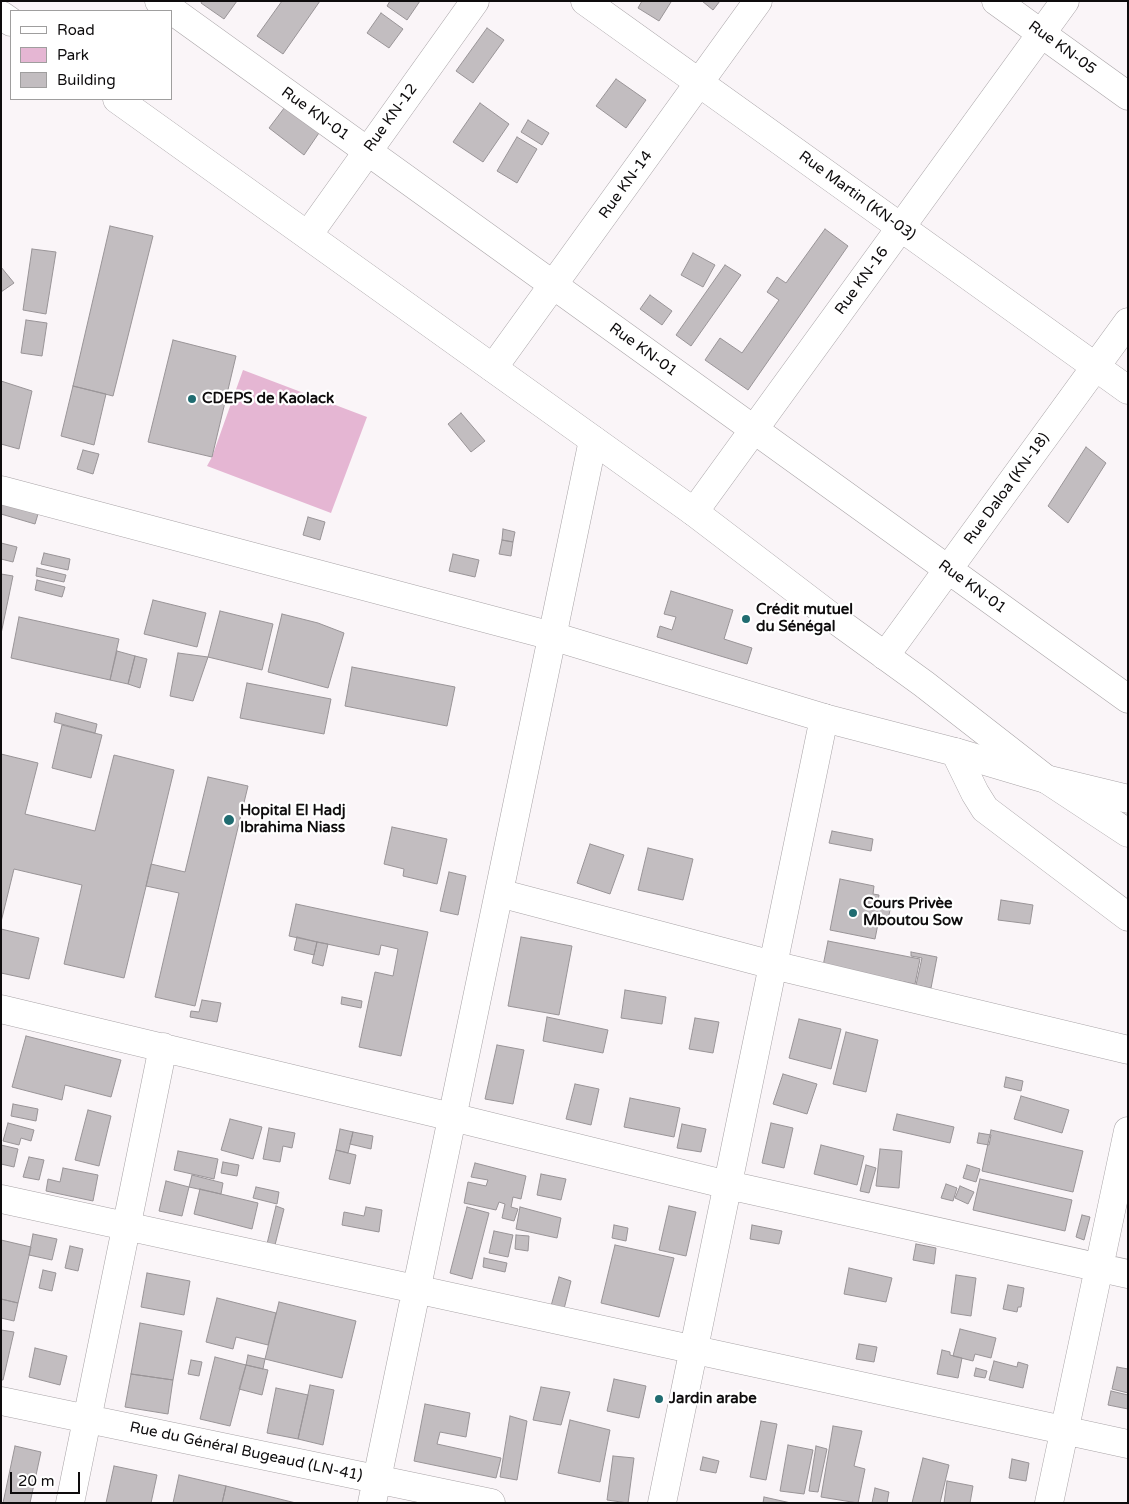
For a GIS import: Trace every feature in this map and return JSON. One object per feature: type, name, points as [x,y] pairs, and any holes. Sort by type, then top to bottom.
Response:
[{"type":"street","name":"Rue KN-01","points":[[159,1],[171,10]]},
{"type":"street","name":"Rue KN-12","points":[[308,235],[475,1]]},
{"type":"street","name":"Rue Martin (KN-03)","points":[[585,1],[1128,390]]},
{"type":"street","name":"Rue KN-14","points":[[493,368],[758,1]]},
{"type":"street","name":"Rue KN-05","points":[[996,1],[1128,96]]},
{"type":"street","name":"Rue KN-16","points":[[694,512],[1066,1]]},
{"type":"street","name":"Rue KN-01","points":[[172,10],[1128,699]]},
{"type":"street","points":[[118,100],[694,512],[1046,779],[1128,833]]},
{"type":"street","name":"Rue Daloa (KN-18)","points":[[885,656],[1128,322]]},
{"type":"street","points":[[375,1491],[593,440]]},
{"type":"street","points":[[1,490],[552,636],[824,718],[955,752],[1046,779],[1128,799]]},
{"type":"street","points":[[662,1503],[824,718]]},
{"type":"street","points":[[955,752],[975,793],[985,808],[1128,917]]},
{"type":"street","points":[[499,893],[773,965],[1128,1050]]},
{"type":"street","points":[[1,1009],[728,1185],[1128,1274]]},
{"type":"street","points":[[70,1503],[163,1048]]},
{"type":"street","points":[[1049,1503],[1128,1131]]},
{"type":"street","points":[[1,1199],[1128,1444]]},
{"type":"street","name":"Rue du Général Bugeaud (LN-41)","points":[[1,1401],[87,1419],[375,1491],[492,1503]]},
{"type":"green space","points":[[243,370],[367,417],[331,513],[207,466],[212,457]]},
{"type":"building","points":[[202,1],[237,1],[224,19],[201,3]]},
{"type":"building","points":[[282,1],[320,1],[283,54],[257,36]]},
{"type":"building","points":[[390,1],[420,1],[407,20],[387,6]]},
{"type":"building","points":[[642,1],[671,2],[659,21],[638,8]]},
{"type":"building","points":[[702,1],[720,1],[713,10]]},
{"type":"building","points":[[381,13],[403,29],[389,48],[367,33]]},
{"type":"building","points":[[487,28],[504,40],[473,83],[456,71]]},
{"type":"building","points":[[616,79],[646,100],[626,128],[596,106]]},
{"type":"building","points":[[288,103],[323,127],[304,155],[269,128]]},
{"type":"building","points":[[480,103],[509,124],[483,162],[453,142]]},
{"type":"building","points":[[528,120],[549,133],[542,145],[521,132]]},
{"type":"building","points":[[517,137],[537,149],[517,183],[497,171]]},
{"type":"building","points":[[110,226],[153,236],[113,396],[73,386]]},
{"type":"building","points":[[825,229],[848,246],[748,390],[705,360],[720,338],[742,353],[779,300],[767,292],[777,277],[786,283]]},
{"type":"building","points":[[32,249],[56,252],[46,314],[23,310]]},
{"type":"building","points":[[693,253],[715,265],[703,287],[681,275]]},
{"type":"building","points":[[725,265],[741,275],[691,346],[676,335]]},
{"type":"building","points":[[1,267],[14,283],[1,292]]},
{"type":"building","points":[[650,295],[672,311],[662,325],[640,309]]},
{"type":"building","points":[[26,320],[47,323],[42,356],[21,353]]},
{"type":"building","name":"CDEPS de Kaolack","points":[[173,340],[236,356],[212,457],[148,442]]},
{"type":"building","points":[[1,381],[32,391],[19,449],[1,444]]},
{"type":"building","points":[[73,386],[106,394],[94,445],[61,436]]},
{"type":"building","points":[[461,413],[485,441],[471,452],[448,424]]},
{"type":"building","points":[[1086,447],[1106,463],[1068,523],[1048,506]]},
{"type":"building","points":[[83,450],[99,454],[93,474],[77,469]]},
{"type":"building","points":[[1,502],[38,514],[35,524],[1,514]]},
{"type":"building","points":[[308,517],[325,522],[320,540],[303,535]]},
{"type":"building","points":[[503,529],[515,532],[513,542],[502,540]]},
{"type":"building","points":[[502,540],[513,542],[511,556],[499,554]]},
{"type":"building","points":[[1,543],[17,547],[13,562],[1,559]]},
{"type":"building","points":[[44,553],[70,559],[68,570],[41,564]]},
{"type":"building","points":[[453,554],[479,560],[475,577],[449,571]]},
{"type":"building","points":[[37,568],[66,575],[64,582],[36,576]]},
{"type":"building","points":[[1,574],[13,576],[1,634]]},
{"type":"building","points":[[37,580],[65,587],[62,597],[35,590]]},
{"type":"building","points":[[671,591],[733,610],[724,639],[752,648],[747,664],[657,637],[660,626],[672,630],[676,617],[664,614]]},
{"type":"building","points":[[153,600],[206,613],[197,647],[144,634]]},
{"type":"building","points":[[220,611],[273,624],[262,670],[208,657]]},
{"type":"building","points":[[282,614],[318,623],[344,633],[328,688],[268,672]]},
{"type":"building","points":[[19,617],[119,639],[110,680],[11,658]]},
{"type":"building","points":[[117,651],[135,656],[128,684],[110,680]]},
{"type":"building","points":[[178,653],[208,657],[193,701],[170,696]]},
{"type":"building","points":[[135,656],[147,659],[140,688],[128,684]]},
{"type":"building","points":[[352,667],[455,687],[447,726],[345,706]]},
{"type":"building","points":[[247,683],[331,699],[324,734],[240,718]]},
{"type":"building","points":[[56,713],[97,724],[95,733],[54,722]]},
{"type":"building","points":[[62,725],[102,735],[91,778],[52,768]]},
{"type":"building","points":[[1,754],[38,763],[25,814],[95,831],[114,755],[174,770],[124,978],[64,964],[82,885],[14,869],[1,922]]},
{"type":"building","points":[[208,777],[248,786],[195,1006],[155,997],[179,893],[146,886],[151,864],[185,872]]},
{"type":"building","points":[[392,827],[447,839],[437,884],[403,876],[404,869],[384,864]]},
{"type":"building","points":[[832,831],[873,839],[871,851],[829,843]]},
{"type":"building","points":[[590,844],[624,855],[610,894],[577,883]]},
{"type":"building","points":[[648,848],[693,859],[683,900],[638,890]]},
{"type":"building","points":[[449,872],[466,876],[458,915],[440,911]]},
{"type":"building","points":[[840,879],[874,886],[873,894],[879,895],[877,907],[890,910],[887,925],[878,924],[875,939],[830,930]]},
{"type":"building","points":[[1001,900],[1033,905],[1030,924],[998,920]]},
{"type":"building","points":[[296,904],[428,932],[401,1056],[359,1047],[375,972],[393,976],[398,949],[381,945],[379,955],[289,936]]},
{"type":"building","points":[[1,929],[39,938],[29,979],[1,973]]},
{"type":"building","points":[[297,937],[317,942],[314,955],[294,950]]},
{"type":"building","points":[[521,937],[572,946],[559,1015],[508,1006]]},
{"type":"building","points":[[828,941],[920,959],[915,984],[823,966]]},
{"type":"building","points":[[317,942],[328,944],[323,966],[312,963]]},
{"type":"building","points":[[911,952],[937,957],[931,988],[916,985],[922,958],[911,956]]},
{"type":"building","points":[[625,990],[666,997],[662,1024],[621,1018]]},
{"type":"building","points":[[342,997],[362,1001],[361,1008],[341,1004]]},
{"type":"building","points":[[202,1000],[221,1003],[217,1022],[190,1017],[191,1011],[199,1012]]},
{"type":"building","points":[[547,1017],[608,1030],[603,1053],[543,1041]]},
{"type":"building","points":[[695,1018],[719,1022],[713,1053],[689,1049]]},
{"type":"building","points":[[799,1019],[841,1029],[831,1069],[789,1058]]},
{"type":"building","points":[[846,1032],[878,1040],[866,1092],[833,1084]]},
{"type":"building","points":[[26,1036],[121,1060],[111,1097],[65,1085],[62,1100],[12,1087]]},
{"type":"building","points":[[497,1045],[524,1050],[513,1104],[485,1099]]},
{"type":"building","points":[[783,1074],[817,1084],[807,1114],[773,1104]]},
{"type":"building","points":[[1006,1077],[1023,1081],[1021,1091],[1004,1087]]},
{"type":"building","points":[[575,1084],[599,1089],[591,1125],[566,1119]]},
{"type":"building","points":[[1021,1096],[1069,1110],[1062,1133],[1014,1119]]},
{"type":"building","points":[[630,1098],[680,1108],[674,1137],[624,1127]]},
{"type":"building","points":[[13,1104],[38,1109],[36,1121],[11,1116]]},
{"type":"building","points":[[88,1110],[111,1116],[99,1166],[75,1160]]},
{"type":"building","points":[[897,1114],[954,1127],[950,1143],[893,1130]]},
{"type":"building","points":[[230,1119],[262,1127],[253,1159],[221,1150]]},
{"type":"building","points":[[8,1123],[34,1130],[31,1141],[21,1138],[19,1145],[3,1141]]},
{"type":"building","points":[[771,1123],[793,1128],[784,1168],[762,1163]]},
{"type":"building","points":[[682,1124],[706,1129],[701,1152],[677,1148]]},
{"type":"building","points":[[269,1128],[295,1133],[292,1148],[283,1146],[280,1162],[263,1159]]},
{"type":"building","points":[[340,1129],[353,1132],[348,1153],[336,1150]]},
{"type":"building","points":[[991,1130],[1083,1151],[1073,1192],[982,1171]]},
{"type":"building","points":[[353,1132],[373,1136],[371,1149],[350,1144]]},
{"type":"building","points":[[979,1133],[991,1135],[989,1145],[977,1143]]},
{"type":"building","points":[[1,1145],[18,1149],[14,1167],[1,1164]]},
{"type":"building","points":[[821,1145],[864,1156],[857,1185],[814,1174]]},
{"type":"building","points":[[880,1149],[902,1151],[899,1188],[876,1186]]},
{"type":"building","points":[[336,1150],[356,1155],[350,1184],[329,1179]]},
{"type":"building","points":[[178,1151],[218,1159],[214,1179],[174,1170]]},
{"type":"building","points":[[29,1157],[44,1160],[39,1180],[23,1177]]},
{"type":"building","points":[[223,1162],[239,1165],[237,1176],[221,1173]]},
{"type":"building","points":[[475,1163],[526,1176],[521,1199],[513,1197],[511,1207],[518,1209],[514,1221],[502,1218],[505,1204],[499,1202],[496,1210],[464,1203],[468,1182],[486,1186],[488,1180],[471,1177]]},
{"type":"building","points":[[866,1165],[876,1168],[869,1193],[860,1191]]},
{"type":"building","points":[[967,1165],[980,1169],[976,1182],[963,1178]]},
{"type":"building","points":[[63,1168],[98,1175],[93,1201],[46,1191],[48,1179],[60,1182]]},
{"type":"building","points":[[541,1174],[566,1179],[561,1200],[537,1195]]},
{"type":"building","points":[[192,1175],[223,1183],[221,1194],[189,1187]]},
{"type":"building","points":[[980,1179],[1072,1200],[1065,1231],[973,1210]]},
{"type":"building","points":[[166,1181],[189,1187],[182,1216],[159,1211]]},
{"type":"building","points":[[946,1184],[957,1188],[953,1201],[941,1198]]},
{"type":"building","points":[[960,1186],[974,1192],[968,1204],[955,1198]]},
{"type":"building","points":[[256,1187],[279,1192],[277,1204],[253,1198]]},
{"type":"building","points":[[200,1189],[258,1203],[252,1229],[194,1214]]},
{"type":"building","points":[[276,1206],[284,1209],[275,1245],[267,1244]]},
{"type":"building","points":[[669,1206],[696,1212],[686,1256],[659,1250]]},
{"type":"building","points":[[366,1207],[382,1210],[379,1232],[342,1225],[344,1212],[364,1216]]},
{"type":"building","points":[[467,1207],[489,1213],[472,1279],[450,1273]]},
{"type":"building","points":[[520,1207],[561,1218],[557,1238],[516,1229]]},
{"type":"building","points":[[1082,1215],[1090,1217],[1084,1240],[1076,1237]]},
{"type":"building","points":[[614,1225],[628,1228],[626,1241],[612,1238]]},
{"type":"building","points":[[752,1225],[782,1231],[779,1244],[750,1239]]},
{"type":"building","points":[[494,1231],[513,1235],[508,1257],[489,1253]]},
{"type":"building","points":[[33,1234],[57,1239],[52,1260],[29,1255]]},
{"type":"building","points":[[516,1235],[529,1236],[528,1251],[515,1249]]},
{"type":"building","points":[[1,1240],[31,1247],[18,1303],[1,1299]]},
{"type":"building","points":[[916,1244],[936,1248],[934,1264],[913,1260]]},
{"type":"building","points":[[615,1245],[674,1258],[659,1317],[601,1303]]},
{"type":"building","points":[[70,1246],[83,1249],[78,1271],[65,1268]]},
{"type":"building","points":[[484,1258],[507,1263],[505,1272],[483,1267]]},
{"type":"building","points":[[849,1268],[892,1278],[886,1302],[844,1294]]},
{"type":"building","points":[[43,1270],[56,1273],[52,1291],[39,1288]]},
{"type":"building","points":[[147,1273],[190,1281],[184,1315],[141,1307]]},
{"type":"building","points":[[956,1275],[976,1278],[971,1316],[951,1313]]},
{"type":"building","points":[[559,1277],[571,1281],[564,1309],[551,1306]]},
{"type":"building","points":[[1008,1285],[1024,1288],[1021,1307],[1018,1307],[1017,1312],[1003,1309]]},
{"type":"building","points":[[217,1298],[276,1313],[268,1345],[236,1337],[233,1349],[206,1342]]},
{"type":"building","points":[[1,1299],[18,1303],[14,1321],[1,1318]]},
{"type":"building","points":[[279,1302],[356,1321],[342,1378],[265,1359]]},
{"type":"building","points":[[140,1323],[182,1331],[173,1380],[131,1374]]},
{"type":"building","points":[[960,1329],[996,1338],[991,1358],[975,1354],[973,1361],[953,1356]]},
{"type":"building","points":[[1,1330],[14,1332],[3,1380],[1,1380]]},
{"type":"building","points":[[859,1344],[877,1347],[874,1362],[856,1359]]},
{"type":"building","points":[[35,1348],[67,1356],[60,1385],[29,1377]]},
{"type":"building","points":[[942,1350],[950,1352],[950,1355],[962,1358],[958,1378],[937,1374]]},
{"type":"building","points":[[248,1355],[265,1359],[263,1369],[246,1365]]},
{"type":"building","points":[[215,1357],[246,1365],[230,1426],[200,1419]]},
{"type":"building","points":[[191,1360],[202,1362],[199,1376],[188,1374]]},
{"type":"building","points":[[994,1361],[1017,1367],[1018,1362],[1028,1365],[1023,1388],[989,1380]]},
{"type":"building","points":[[246,1365],[268,1370],[262,1395],[239,1389]]},
{"type":"building","points":[[1117,1367],[1128,1369],[1128,1393],[1112,1389]]},
{"type":"building","points":[[976,1368],[987,1371],[985,1378],[974,1376]]},
{"type":"building","points":[[131,1374],[173,1380],[168,1414],[125,1407]]},
{"type":"building","points":[[614,1379],[646,1386],[639,1418],[607,1411]]},
{"type":"building","points":[[310,1385],[334,1390],[323,1445],[298,1439]]},
{"type":"building","points":[[541,1387],[570,1392],[561,1425],[533,1420]]},
{"type":"building","points":[[276,1388],[308,1395],[298,1439],[267,1433]]},
{"type":"building","points":[[1111,1391],[1128,1395],[1128,1409],[1108,1405]]},
{"type":"building","points":[[425,1404],[470,1413],[466,1437],[440,1432],[437,1444],[501,1458],[496,1478],[414,1461]]},
{"type":"building","points":[[510,1416],[527,1421],[517,1480],[500,1477]]},
{"type":"building","points":[[570,1420],[610,1430],[600,1482],[558,1473]]},
{"type":"building","points":[[761,1421],[777,1424],[766,1480],[750,1477]]},
{"type":"building","points":[[833,1426],[862,1431],[854,1466],[865,1469],[858,1503],[821,1497]]},
{"type":"building","points":[[788,1445],[813,1450],[804,1494],[780,1491]]},
{"type":"building","points":[[15,1446],[41,1452],[30,1503],[3,1503]]},
{"type":"building","points":[[816,1446],[827,1449],[818,1492],[809,1491]]},
{"type":"building","points":[[613,1456],[634,1458],[628,1503],[607,1500]]},
{"type":"building","points":[[703,1457],[719,1461],[716,1473],[700,1470]]},
{"type":"building","points":[[923,1458],[949,1465],[940,1503],[912,1503]]},
{"type":"building","points":[[1012,1459],[1029,1463],[1026,1481],[1009,1478]]},
{"type":"building","points":[[114,1466],[157,1475],[151,1503],[106,1503]]},
{"type":"building","points":[[179,1475],[226,1486],[222,1503],[173,1503]]},
{"type":"building","points":[[947,1481],[973,1486],[970,1503],[944,1503]]},
{"type":"building","points":[[226,1486],[296,1503],[222,1503]]},
{"type":"building","points":[[875,1488],[889,1492],[887,1503],[872,1503]]},
{"type":"building","points":[[764,1497],[791,1503],[763,1503]]},
{"type":"place","name":"CDEPS de Kaolack","points":[[192,399]]},
{"type":"place","name":"Crédit mutuel du Sénégal","points":[[746,619]]},
{"type":"place","name":"Hopital El Hadj Ibrahima Niass","points":[[229,820]]},
{"type":"place","name":"Cours Privèe Mboutou Sow","points":[[853,913]]},
{"type":"place","name":"Jardin arabe","points":[[659,1399]]}]
